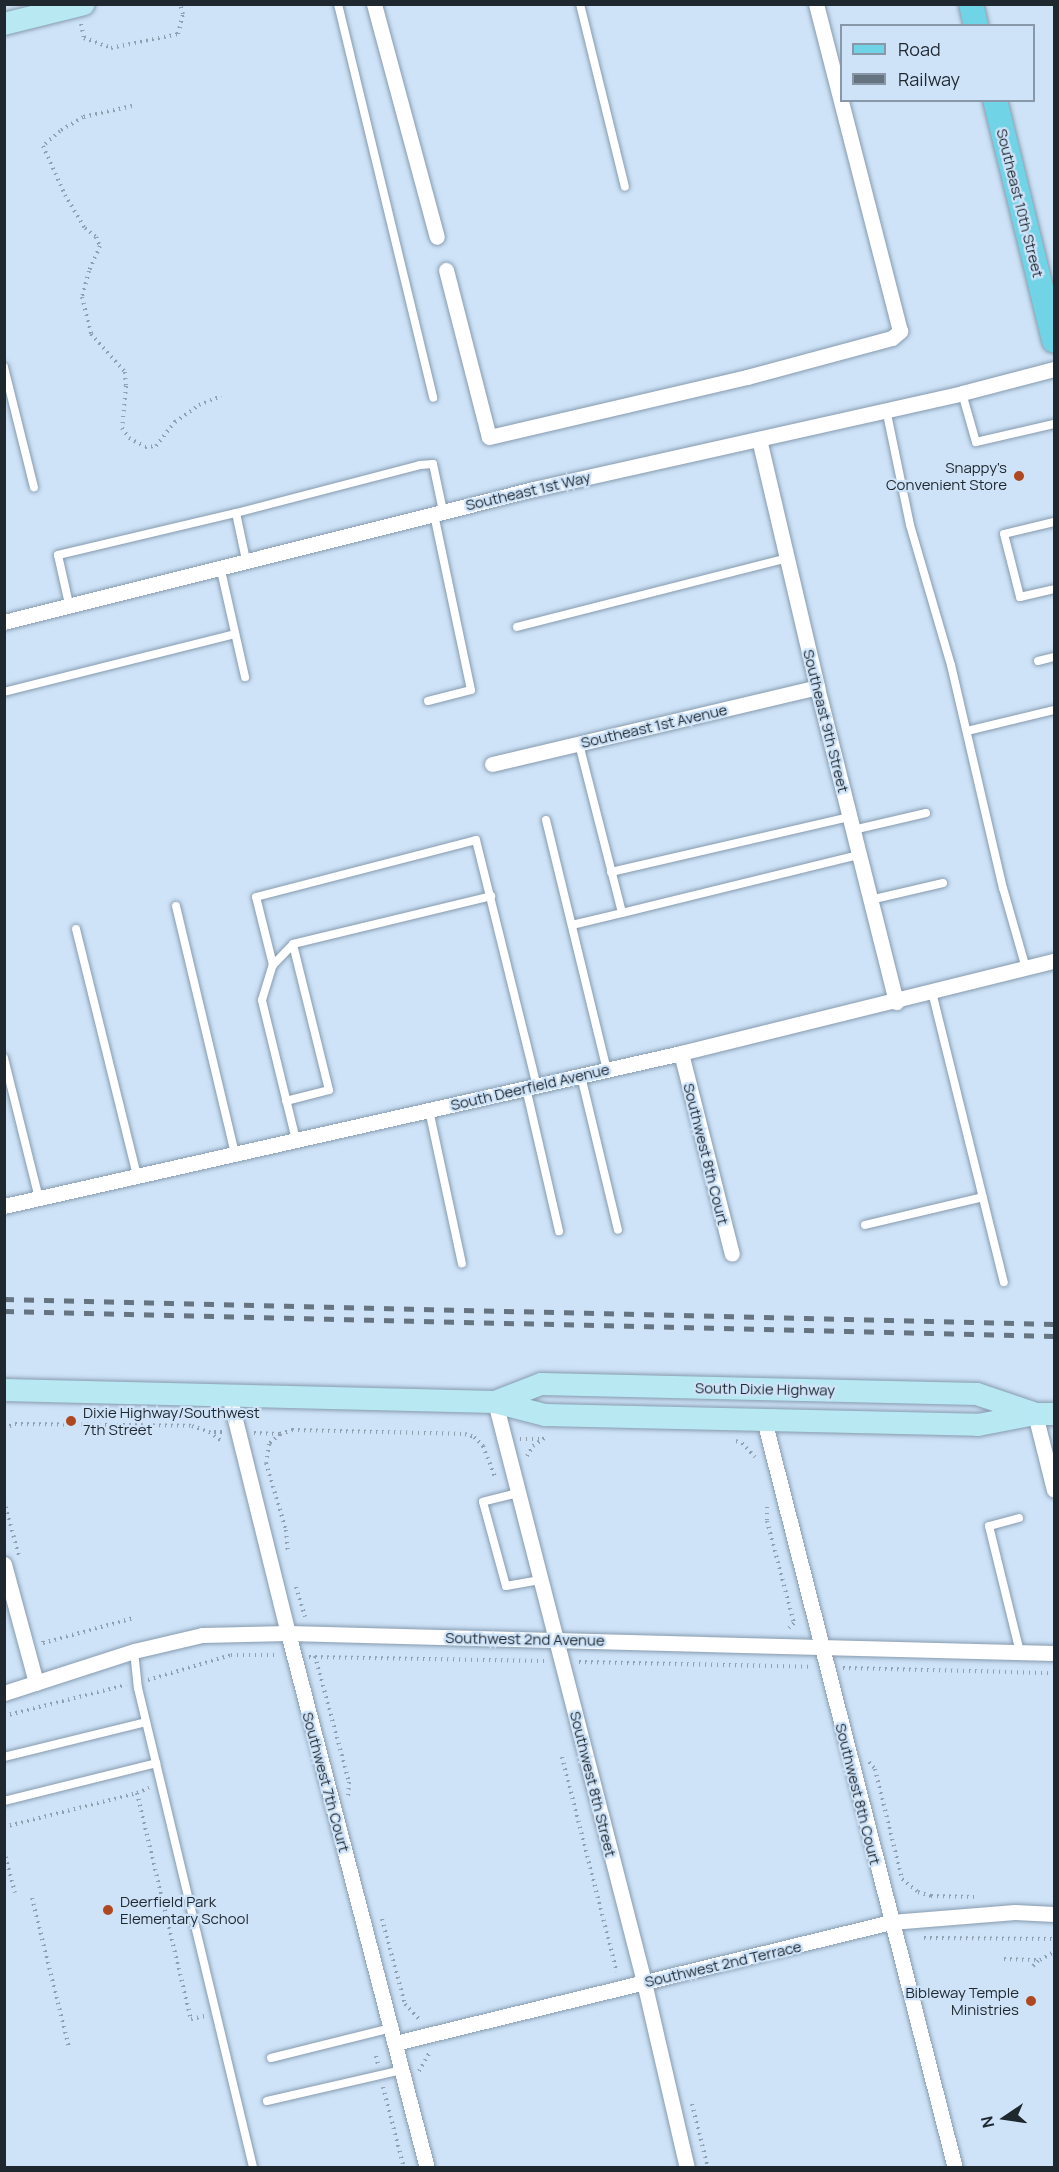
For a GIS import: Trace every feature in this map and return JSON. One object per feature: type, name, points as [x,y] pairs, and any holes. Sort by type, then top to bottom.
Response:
[{"type":"main road","points":[[971,4],[976,24]]},
{"type":"main road","points":[[17,18],[80,5]]},
{"type":"main road","name":"Southeast 10th Street","points":[[995,102],[1054,341]]},
{"type":"main road","name":"South Dixie Highway","points":[[495,1401],[541,1384],[612,1385],[977,1394],[1045,1414]]},
{"type":"main road","name":"South Dixie Highway","points":[[4,1390],[495,1401],[545,1415],[978,1425],[1045,1414]]},
{"type":"street","points":[[374,4],[437,237]]},
{"type":"street","points":[[816,4],[840,97]]},
{"type":"street","points":[[446,270],[489,437],[747,377],[892,338],[900,331],[841,102]]},
{"type":"street","name":"Southeast 1st Way","points":[[4,622],[438,512],[885,408],[962,393],[1054,369]]},
{"type":"street","name":"Southeast 9th Street","points":[[759,439],[816,687],[896,1002]]},
{"type":"street","name":"Southeast 1st Avenue","points":[[492,764],[816,687]]},
{"type":"street","name":"South Deerfield Avenue","points":[[4,1206],[681,1053],[896,1002],[1054,961]]},
{"type":"street","name":"Southwest 8th Court","points":[[681,1053],[732,1254]]},
{"type":"street","name":"Southwest 7th Court","points":[[229,1395],[288,1633],[427,2168]]},
{"type":"street","name":"Southwest 8th Street","points":[[495,1401],[556,1640],[569,1661],[687,2168]]},
{"type":"street","points":[[1045,1414],[1054,1490]]},
{"type":"street","name":"Southwest 8th Court","points":[[764,1420],[820,1647],[955,2168]]},
{"type":"street","points":[[4,1564],[36,1683]]},
{"type":"street","name":"Southwest 2nd Avenue","points":[[4,1694],[134,1651],[202,1635],[288,1633],[1054,1653]]},
{"type":"street","name":"Southwest 2nd Terrace","points":[[393,2035],[621,1988],[891,1922],[1015,1912],[1054,1914]]},
{"type":"lane","points":[[338,4],[433,398]]},
{"type":"lane","points":[[580,4],[625,187]]},
{"type":"lane","points":[[4,367],[34,487]]},
{"type":"lane","points":[[962,393],[976,442],[1054,424]]},
{"type":"lane","points":[[885,408],[910,525],[951,665],[1003,888],[1026,968]]},
{"type":"lane","points":[[69,604],[58,555],[236,513],[420,465],[433,464],[438,512],[471,690],[428,701]]},
{"type":"lane","points":[[236,513],[246,560]]},
{"type":"lane","points":[[1054,522],[1005,534],[1020,597],[1054,589]]},
{"type":"lane","points":[[518,627],[787,558]]},
{"type":"lane","points":[[220,566],[245,677]]},
{"type":"lane","points":[[4,692],[235,634]]},
{"type":"lane","points":[[1038,661],[1054,657]]},
{"type":"lane","points":[[967,731],[1054,710]]},
{"type":"lane","points":[[579,744],[622,913]]},
{"type":"lane","points":[[611,872],[851,823],[926,813]]},
{"type":"lane","points":[[546,820],[607,1070]]},
{"type":"lane","points":[[273,965],[256,897],[476,840],[491,896],[560,1231]]},
{"type":"lane","points":[[572,925],[859,855]]},
{"type":"lane","points":[[870,900],[944,884]]},
{"type":"lane","points":[[296,1140],[262,1000],[273,965],[293,944],[491,896]]},
{"type":"lane","points":[[176,906],[235,1154]]},
{"type":"lane","points":[[76,929],[137,1176]]},
{"type":"lane","points":[[286,1101],[328,1090],[293,944]]},
{"type":"lane","points":[[932,992],[1004,1282]]},
{"type":"lane","points":[[4,1058],[39,1198]]},
{"type":"lane","points":[[581,1076],[618,1230]]},
{"type":"lane","points":[[429,1110],[462,1264]]},
{"type":"lane","points":[[865,1225],[983,1197]]},
{"type":"lane","points":[[518,1492],[483,1502],[506,1586],[541,1580]]},
{"type":"lane","points":[[1019,1518],[989,1526],[1020,1652]]},
{"type":"lane","points":[[134,1651],[146,1722],[253,2168]]},
{"type":"lane","points":[[4,1756],[146,1722]]},
{"type":"lane","points":[[4,1801],[156,1763]]},
{"type":"lane","points":[[271,2058],[393,2035]]},
{"type":"lane","points":[[267,2101],[402,2070]]},
{"type":"path","points":[[80,5],[84,38],[111,48],[178,34],[183,14],[180,4]]},
{"type":"path","points":[[132,106],[83,117],[60,131],[43,146],[65,195],[85,228],[96,237],[100,246],[89,271],[82,297],[91,334],[125,372],[122,428],[129,438],[145,447],[156,446],[175,422],[199,405],[220,396]]},
{"type":"path","points":[[5,1428],[15,1424],[180,1426],[208,1432],[280,1434],[292,1430],[448,1433]]},
{"type":"path","points":[[208,1432],[222,1440],[227,1450]]},
{"type":"path","points":[[280,1434],[269,1444],[266,1463],[286,1530],[289,1560]]},
{"type":"path","points":[[526,1464],[533,1446],[550,1435]]},
{"type":"path","points":[[731,1439],[742,1443],[757,1459]]},
{"type":"path","points":[[768,1499],[767,1521],[794,1623],[792,1628],[780,1628]]},
{"type":"path","points":[[4,1501],[22,1567]]},
{"type":"path","points":[[294,1580],[349,1782],[348,1806]]},
{"type":"path","points":[[40,1632],[44,1643],[134,1618]]},
{"type":"path","points":[[569,1661],[574,1640]]},
{"type":"path","points":[[4,1716],[236,1654],[1054,1673]]},
{"type":"path","points":[[847,1668],[849,1679]]},
{"type":"path","points":[[866,1755],[875,1769],[902,1879],[918,1892],[931,1896],[976,1897]]},
{"type":"path","points":[[562,1757],[621,1988]]},
{"type":"path","points":[[4,1827],[137,1794],[191,2019],[216,2013]]},
{"type":"path","points":[[4,1851],[15,1893]]},
{"type":"path","points":[[32,1898],[69,2047]]},
{"type":"path","points":[[379,1907],[399,1986]]},
{"type":"path","points":[[924,1938],[1054,1939]]},
{"type":"path","points":[[1033,1966],[1054,1953]]},
{"type":"path","points":[[1004,1959],[1040,1960]]},
{"type":"path","points":[[422,2082],[419,2072],[421,2065],[425,2057],[438,2048]]},
{"type":"path","points":[[376,2056],[404,2168]]},
{"type":"railway","points":[[4,1299],[1054,1324]]},
{"type":"railway","points":[[4,1311],[1054,1336]]},
{"type":"place","name":"Snappy's Convenient Store","points":[[1019,476]]},
{"type":"place","name":"Dixie Highway/Southwest 7th Street","points":[[71,1421]]},
{"type":"place","name":"Deerfield Park Elementary School","points":[[108,1910]]},
{"type":"place","name":"Bibleway Temple Ministries","points":[[1031,2001]]}]
